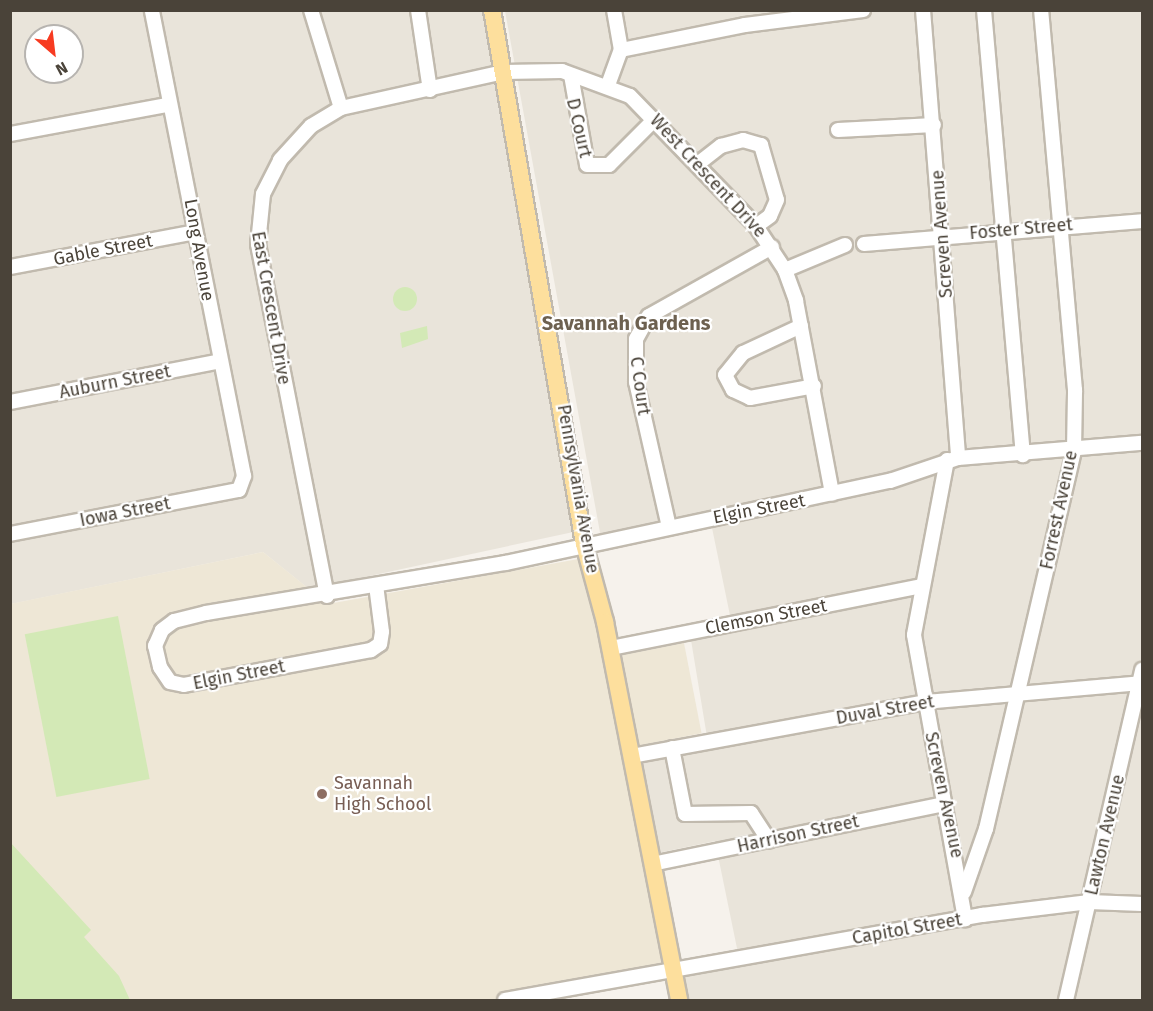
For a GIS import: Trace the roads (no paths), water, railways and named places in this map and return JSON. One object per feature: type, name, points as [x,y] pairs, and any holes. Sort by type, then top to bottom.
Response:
[{"type":"main road","name":"Pennsylvania Avenue","points":[[492,10],[584,544],[611,648],[680,1000]]},
{"type":"street","name":"Long Avenue","points":[[152,10],[167,105],[244,476],[239,490]]},
{"type":"street","points":[[311,10],[341,108]]},
{"type":"street","points":[[418,10],[430,90]]},
{"type":"street","points":[[608,85],[621,50],[614,10]]},
{"type":"street","points":[[742,10],[745,25]]},
{"type":"street","points":[[621,50],[745,25],[862,10]]},
{"type":"street","name":"Screven Avenue","points":[[923,10],[943,236],[952,459],[922,586],[914,635],[925,702],[964,892],[965,919]]},
{"type":"street","points":[[984,10],[1023,455]]},
{"type":"street","name":"Forrest Avenue","points":[[964,892],[986,829],[1074,450],[1075,390],[1058,225],[1041,10]]},
{"type":"street","name":"East Crescent Drive","points":[[327,596],[256,220],[280,160],[311,126],[341,108],[503,72]]},
{"type":"street","name":"West Crescent Drive","points":[[503,72],[572,75],[608,85],[655,119],[756,225],[772,246],[785,270],[801,326],[814,386],[832,494]]},
{"type":"street","name":"D Court","points":[[572,75],[587,165],[609,165],[655,119]]},
{"type":"street","points":[[10,134],[167,105]]},
{"type":"street","points":[[838,130],[934,125]]},
{"type":"street","points":[[699,163],[721,146],[743,140],[761,146],[768,153],[777,200],[770,216],[756,225]]},
{"type":"street","name":"Foster Street","points":[[864,244],[1058,225],[1143,221]]},
{"type":"street","name":"Gable Street","points":[[10,267],[195,232]]},
{"type":"street","points":[[785,270],[845,245]]},
{"type":"street","name":"C Court","points":[[669,526],[636,382],[636,339],[649,316],[772,246]]},
{"type":"street","points":[[801,326],[743,353],[725,375],[733,390],[750,398],[814,386]]},
{"type":"street","name":"Auburn Street","points":[[10,402],[220,362]]},
{"type":"street","name":"Elgin Street","points":[[376,585],[382,632],[380,644],[371,650],[184,686],[171,682],[160,667],[155,646],[174,621],[327,596],[376,585],[832,494],[952,459],[1023,455],[1143,442]]},
{"type":"street","name":"Iowa Street","points":[[10,534],[239,490]]},
{"type":"street","name":"Clemson Street","points":[[611,648],[922,586]]},
{"type":"street","name":"Duval Street","points":[[631,756],[925,702],[1142,678]]},
{"type":"street","name":"Lawton Avenue","points":[[1066,1000],[1142,678]]},
{"type":"street","points":[[672,748],[685,814],[751,813],[769,841]]},
{"type":"street","name":"Harrison Street","points":[[652,864],[945,804]]},
{"type":"street","name":"Capitol Street","points":[[504,1000],[965,919],[1089,902],[1143,904]]},
{"type":"place","name":"Savannah High School","points":[[322,794]]},
{"type":"district","name":"Savannah Gardens","points":[[626,323]]}]
